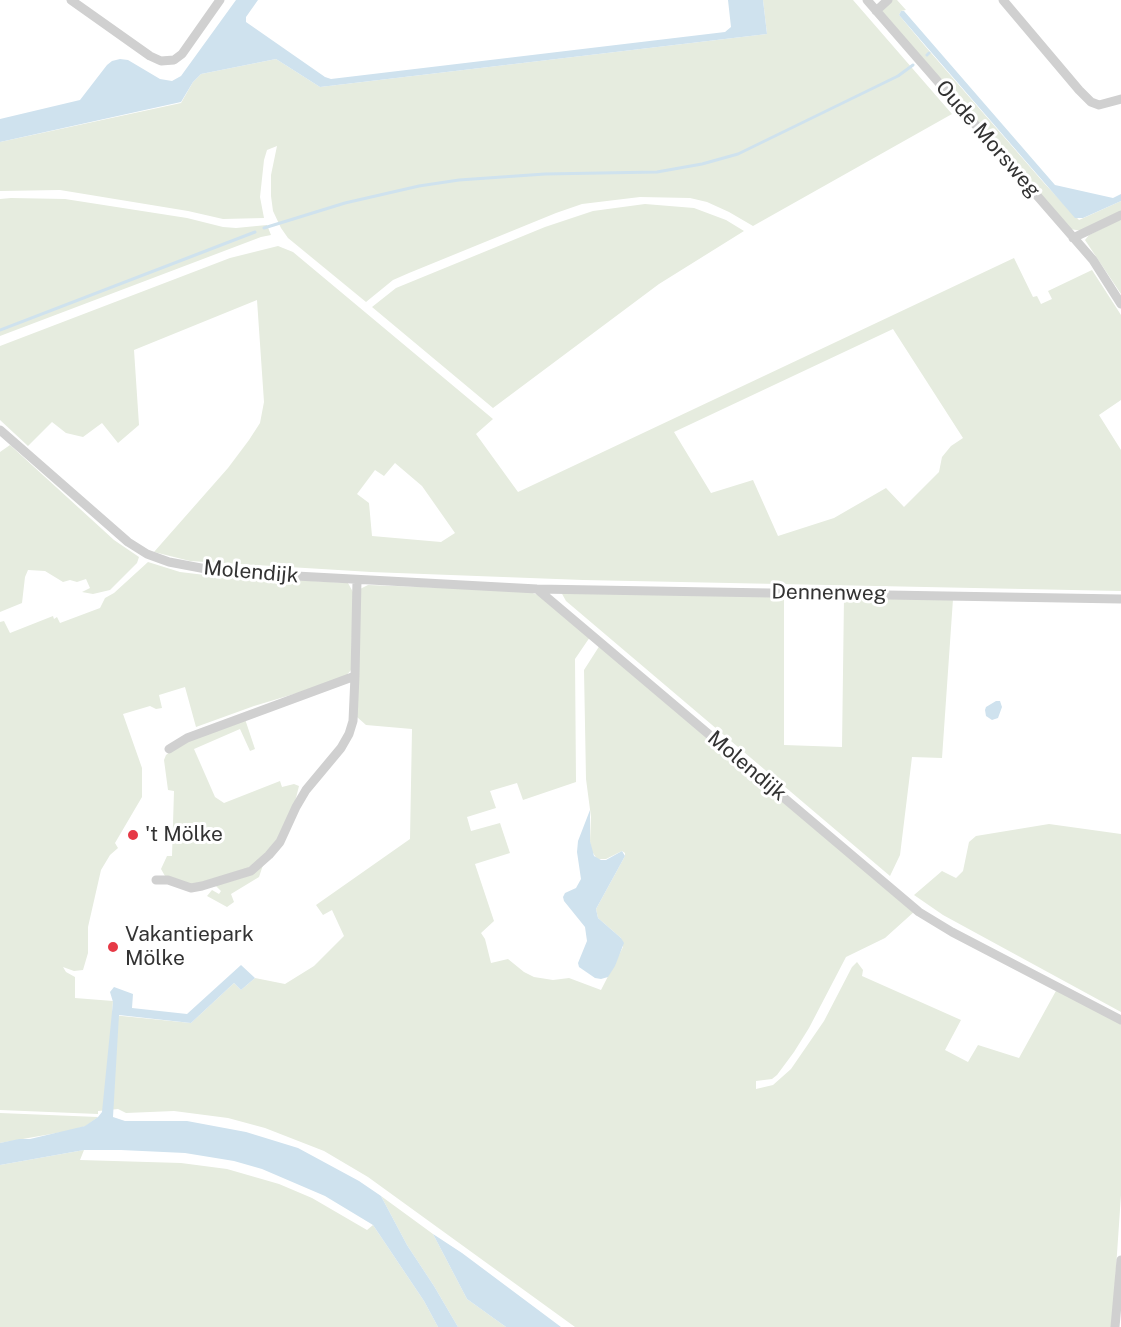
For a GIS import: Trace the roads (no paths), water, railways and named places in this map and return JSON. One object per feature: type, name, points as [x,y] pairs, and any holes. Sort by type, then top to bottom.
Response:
[{"type":"street","points":[[71,0],[150,56],[161,61],[174,60],[182,54],[220,0]]},
{"type":"street","name":"Oude Morsweg","points":[[867,0],[1093,260],[1121,304]]},
{"type":"street","points":[[876,11],[888,0]]},
{"type":"street","points":[[1003,0],[1091,102],[1099,105],[1121,99]]},
{"type":"street","points":[[1074,238],[1121,215]]},
{"type":"street","name":"Molendijk","points":[[0,430],[110,528],[147,554],[169,562],[222,572],[537,590],[919,912],[952,932],[1121,1020]]},
{"type":"street","points":[[156,880],[168,880],[196,888],[250,871],[280,842],[306,790],[349,735],[355,676],[357,580]]},
{"type":"street","name":"Dennenweg","points":[[537,590],[1121,599]]},
{"type":"street","points":[[170,749],[187,738],[355,676]]},
{"type":"street","points":[[1115,1327],[1121,1260]]},
{"type":"water","points":[[236,0],[258,0],[246,17],[246,22],[331,79],[725,32],[731,27],[728,0],[763,0],[767,34],[320,87],[276,59],[201,74],[193,82],[181,102],[0,142],[0,119],[80,100],[112,61],[128,60],[160,79],[172,81],[181,76]]},
{"type":"water","points":[[901,11],[904,11],[1055,185],[1113,198],[1121,194],[1121,201],[1083,218],[1075,218],[899,15]]},
{"type":"water","points":[[996,701],[1000,701],[1002,707],[998,718],[992,720],[986,716],[985,710]]},
{"type":"water","points":[[590,810],[590,841],[594,856],[606,860],[622,851],[625,856],[596,909],[598,918],[624,943],[608,977],[601,979],[595,978],[579,967],[578,963],[587,941],[585,927],[563,897],[565,893],[576,888],[581,879],[577,852],[578,841]]},
{"type":"water","points":[[241,965],[255,978],[241,990],[234,983],[191,1023],[119,1015],[113,1117],[125,1121],[187,1121],[246,1132],[298,1148],[359,1181],[381,1196],[407,1245],[458,1327],[438,1327],[424,1301],[373,1225],[325,1196],[262,1169],[234,1161],[185,1153],[121,1150],[84,1150],[0,1165],[0,1143],[30,1139],[85,1126],[102,1112],[113,1002],[110,992],[114,987],[133,994],[132,1008],[187,1014]]},
{"type":"water","points":[[433,1234],[561,1327],[506,1327],[467,1299]]},
{"type":"waterway","points":[[264,228],[345,203],[419,186],[459,180],[545,174],[657,172],[702,164],[738,154],[898,76],[913,65]]},
{"type":"waterway","points":[[0,330],[255,232]]},
{"type":"place","name":"'t Mölke","points":[[133,835]]},
{"type":"place","name":"Vakantiepark Mölke","points":[[113,947]]}]
